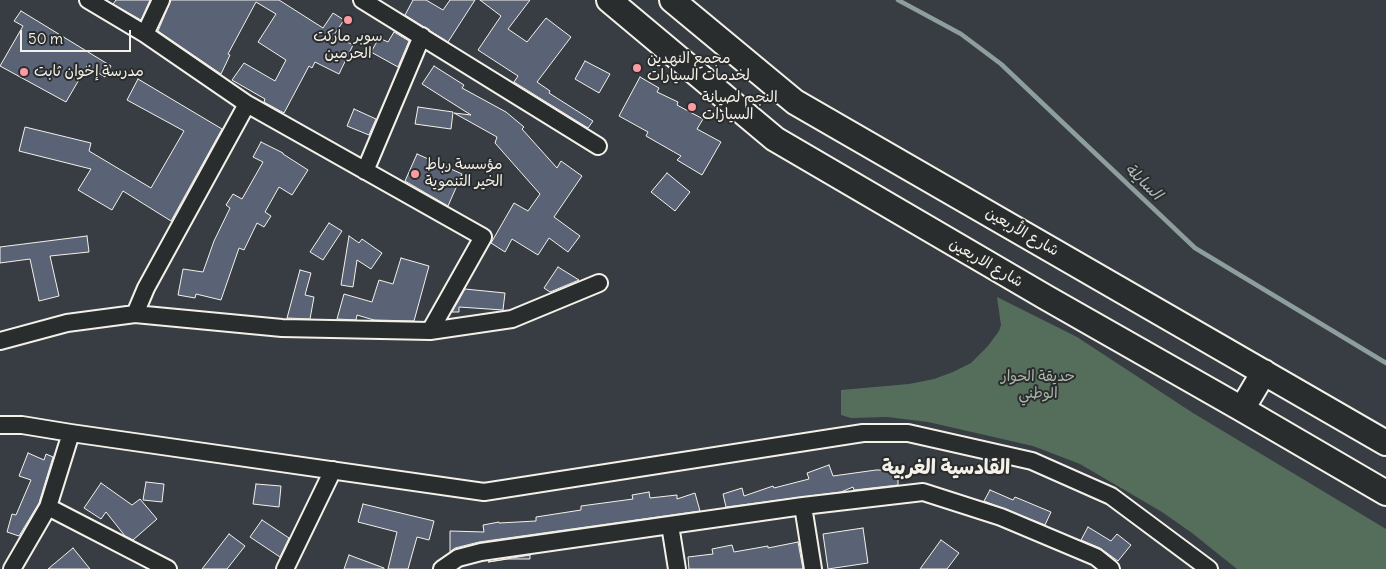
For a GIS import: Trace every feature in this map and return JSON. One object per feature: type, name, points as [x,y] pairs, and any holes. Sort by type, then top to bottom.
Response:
[{"type":"main road","name":"شارع الاربعين","points":[[609,0],[775,139],[1046,298],[1386,493]]},
{"type":"main road","name":"شارع الأربعين","points":[[672,0],[795,102],[1386,444]]},
{"type":"main road","points":[[1242,409],[1264,372]]},
{"type":"street","points":[[88,0],[145,34],[247,104],[483,237],[430,331]]},
{"type":"street","points":[[145,34],[160,0]]},
{"type":"street","points":[[362,0],[598,146]]},
{"type":"street","points":[[365,171],[422,36]]},
{"type":"street","points":[[135,314],[146,288],[247,104]]},
{"type":"street","points":[[0,340],[67,323],[135,314],[282,328],[430,331],[512,319],[599,283]]},
{"type":"street","points":[[0,425],[22,425],[484,492],[864,433],[908,433],[1032,461],[1111,496],[1209,569]]},
{"type":"street","points":[[12,569],[48,507],[71,433]]},
{"type":"street","points":[[285,569],[333,470]]},
{"type":"street","points":[[442,569],[458,558],[481,552],[803,506],[923,492],[1001,516],[1096,556],[1111,569]]},
{"type":"street","points":[[803,506],[814,569]]},
{"type":"street","points":[[48,507],[146,564],[168,569]]},
{"type":"street","points":[[670,525],[677,569]]},
{"type":"green space","name":"حديقة الحوار الوطني","points":[[997,297],[1077,337],[1193,413],[1386,529],[1386,569],[1237,569],[1162,512],[1080,464],[1033,446],[928,422],[887,417],[851,418],[841,415],[841,390],[909,384],[934,379],[971,363],[988,346],[999,331],[1001,325]]},
{"type":"building","points":[[116,0],[150,0],[141,20],[113,4]]},
{"type":"building","points":[[171,0],[279,0],[323,28],[333,13],[344,20],[334,35],[353,45],[339,74],[315,62],[312,68],[309,66],[284,113],[264,102],[265,99],[232,80],[244,63],[275,81],[286,60],[258,42],[276,14],[256,2],[228,54],[230,55],[221,74],[158,31]]},
{"type":"building","points":[[413,0],[426,0],[443,10],[450,0],[475,0],[448,42],[405,15]]},
{"type":"building","points":[[480,0],[530,0],[508,29],[527,42],[546,18],[571,37],[537,82],[550,91],[549,93],[593,121],[588,128],[514,82],[518,76],[478,50],[501,16]]},
{"type":"building","points":[[21,11],[111,66],[105,77],[87,66],[66,102],[0,66],[23,26],[14,21]]},
{"type":"building","points":[[394,32],[409,41],[398,67],[371,52],[379,38],[388,42]]},
{"type":"building","points":[[585,61],[610,74],[599,93],[575,79]]},
{"type":"building","points":[[434,66],[464,85],[462,88],[506,112],[524,127],[522,129],[557,168],[561,161],[582,176],[554,217],[580,236],[568,252],[549,238],[538,255],[512,239],[505,252],[491,243],[514,203],[528,211],[540,194],[495,143],[497,137],[454,113],[471,115],[422,84]]},
{"type":"building","points":[[640,77],[659,88],[657,92],[678,102],[677,105],[703,119],[697,129],[721,142],[702,175],[677,160],[681,156],[646,136],[648,132],[619,116]]},
{"type":"building","points":[[138,79],[222,129],[171,221],[123,191],[112,210],[78,190],[91,169],[19,151],[25,127],[91,143],[89,151],[151,188],[184,131],[127,100]]},
{"type":"building","points":[[418,107],[453,112],[451,129],[415,124]]},
{"type":"building","points":[[354,109],[376,119],[369,135],[347,126]]},
{"type":"building","points":[[261,142],[283,153],[308,170],[292,195],[279,187],[265,212],[271,216],[264,227],[257,223],[244,250],[239,248],[221,300],[196,294],[195,298],[178,295],[183,269],[203,272],[214,241],[230,208],[226,205],[233,194],[242,199],[263,162],[253,157]]},
{"type":"building","points":[[417,154],[462,174],[448,206],[405,181]]},
{"type":"building","points":[[667,173],[690,192],[675,211],[651,192]]},
{"type":"building","points":[[329,223],[342,231],[323,260],[310,252]]},
{"type":"building","points":[[87,236],[89,252],[50,256],[59,296],[39,301],[30,259],[0,263],[0,247]]},
{"type":"building","points":[[349,236],[359,243],[362,239],[382,253],[371,269],[357,260],[353,287],[341,285]]},
{"type":"building","points":[[401,258],[429,266],[414,321],[374,320],[357,315],[356,320],[337,319],[344,294],[372,302],[379,280],[393,284]]},
{"type":"building","points":[[558,267],[579,280],[550,292],[544,288]]},
{"type":"building","points":[[300,270],[311,273],[305,295],[314,297],[310,319],[287,318]]},
{"type":"building","points":[[465,289],[505,293],[503,310],[459,307],[459,312],[452,312]]},
{"type":"building","points":[[28,453],[44,460],[46,454],[53,457],[39,503],[19,536],[7,532],[12,514],[16,515],[31,480],[19,476]]},
{"type":"building","points":[[829,465],[833,476],[876,470],[898,470],[898,485],[854,490],[853,487],[841,492],[726,507],[723,494],[742,488],[744,496],[773,486],[774,488],[809,479],[807,473]]},
{"type":"building","points":[[146,482],[164,484],[162,502],[143,500]]},
{"type":"building","points":[[101,483],[132,505],[140,499],[157,519],[133,540],[125,536],[106,512],[101,519],[84,508]]},
{"type":"building","points":[[256,484],[281,486],[279,507],[253,504]]},
{"type":"building","points":[[990,490],[1013,500],[1015,497],[1051,512],[1045,525],[984,501]]},
{"type":"building","points":[[649,492],[650,498],[677,495],[677,499],[695,493],[700,511],[479,542],[455,548],[450,552],[450,531],[484,532],[483,525],[499,522],[536,521],[536,517],[581,510],[581,506],[633,499],[632,495]]},
{"type":"building","points":[[363,504],[434,521],[429,540],[417,537],[408,569],[388,569],[397,532],[358,522]]},
{"type":"building","points":[[262,520],[289,538],[280,557],[250,537]]},
{"type":"building","points":[[1088,527],[1111,541],[1117,534],[1131,545],[1118,561],[1100,548],[1081,540]]},
{"type":"building","points":[[863,528],[868,563],[828,569],[823,534]]},
{"type":"building","points":[[229,534],[245,546],[227,569],[202,569]]},
{"type":"building","points":[[941,540],[959,553],[947,569],[920,569]]},
{"type":"building","points":[[798,542],[803,569],[689,569],[688,557],[713,554],[712,549],[732,545],[734,552]]},
{"type":"building","points":[[73,548],[90,569],[48,569]]},
{"type":"building","points":[[349,555],[384,568],[384,569],[344,569]]},
{"type":"building","points":[[530,555],[530,559],[508,559],[488,562]]},
{"type":"waterway","name":"السايلة","points":[[898,0],[961,34],[1001,64],[1195,248],[1386,363]]},
{"type":"place","name":"سوبر ماركت الحرمين","points":[[348,20]]},
{"type":"place","name":"مجمع النهدين لخدمات السيارات","points":[[637,68]]},
{"type":"place","name":"مدرسة إخوان ثابت","points":[[24,72]]},
{"type":"place","name":"النجم لصيانة السيارات","points":[[692,107]]},
{"type":"place","name":"مؤسسة رباط الخير التنموية","points":[[415,174]]},
{"type":"district","name":"القادسية الغربية","points":[[946,468]]}]
